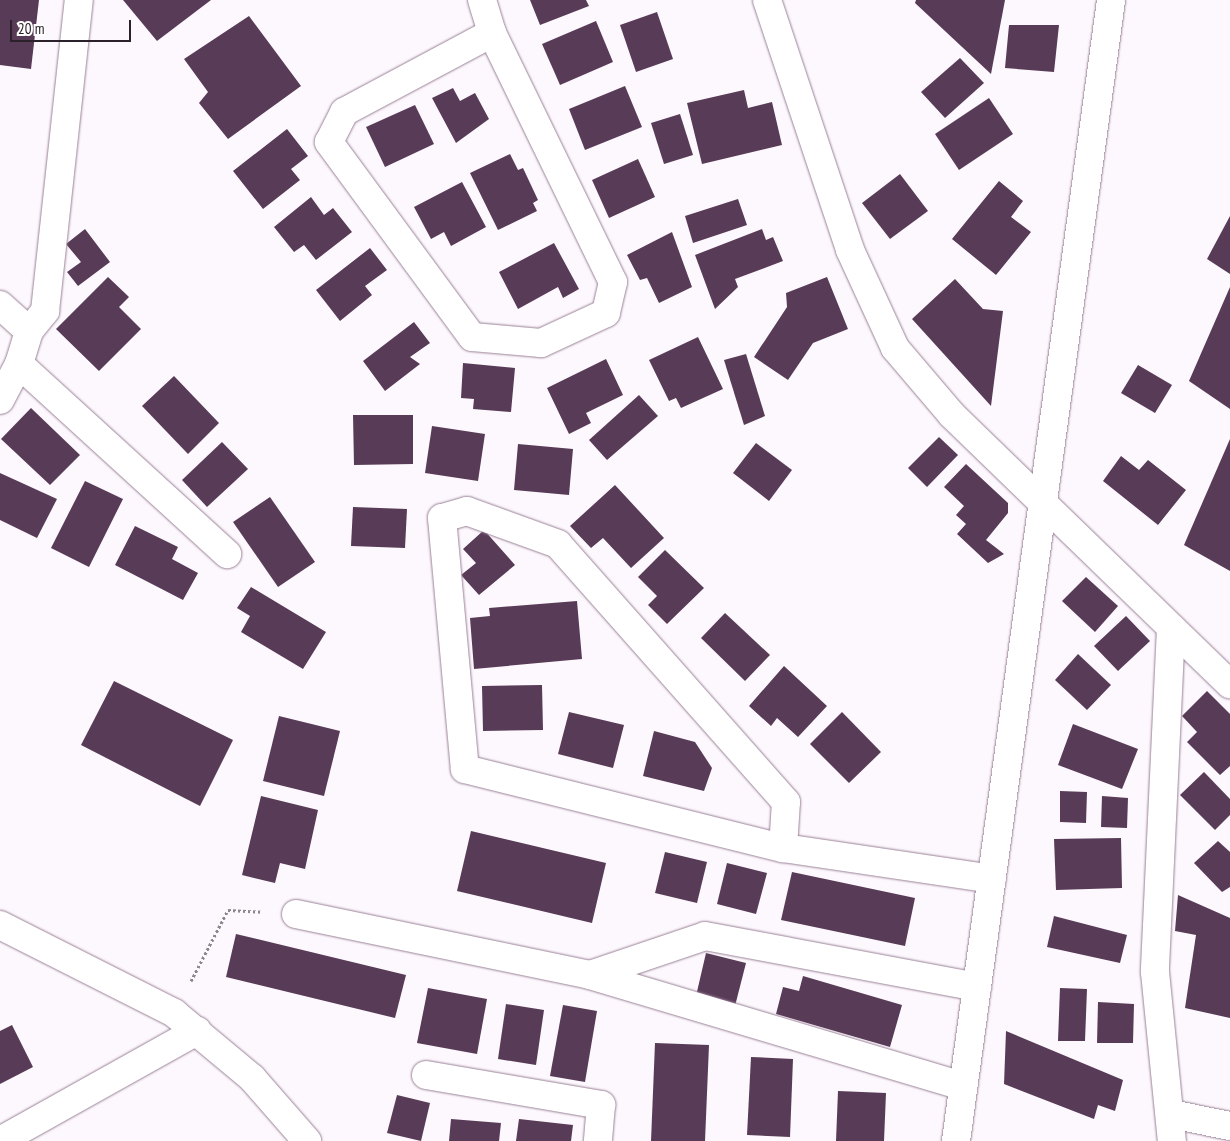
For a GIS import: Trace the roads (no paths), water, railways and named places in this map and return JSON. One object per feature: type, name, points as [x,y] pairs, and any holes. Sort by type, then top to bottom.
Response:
[{"type":"street","points":[[0,400],[20,364],[29,331],[45,311],[79,0]]},
{"type":"street","points":[[482,0],[492,33],[614,282],[606,313],[541,343],[472,337],[329,142],[344,112],[492,33]]},
{"type":"street","points":[[767,0],[850,250],[895,348],[928,390],[1043,506],[1230,684]]},
{"type":"street","points":[[956,1141],[1111,0]]},
{"type":"street","points":[[0,305],[29,331]]},
{"type":"street","points":[[20,364],[227,554]]},
{"type":"street","points":[[783,848],[786,802],[558,544],[467,512],[442,518],[465,769],[783,848],[992,880]]},
{"type":"street","points":[[1171,628],[1155,972],[1171,1128],[1230,1126]]},
{"type":"street","points":[[296,914],[590,976],[963,1086]]},
{"type":"street","points":[[0,925],[174,1013],[252,1078],[307,1141]]},
{"type":"street","points":[[590,976],[705,936],[977,987]]},
{"type":"street","points":[[0,1141],[197,1031]]},
{"type":"street","points":[[426,1075],[601,1105],[598,1141]]}]
